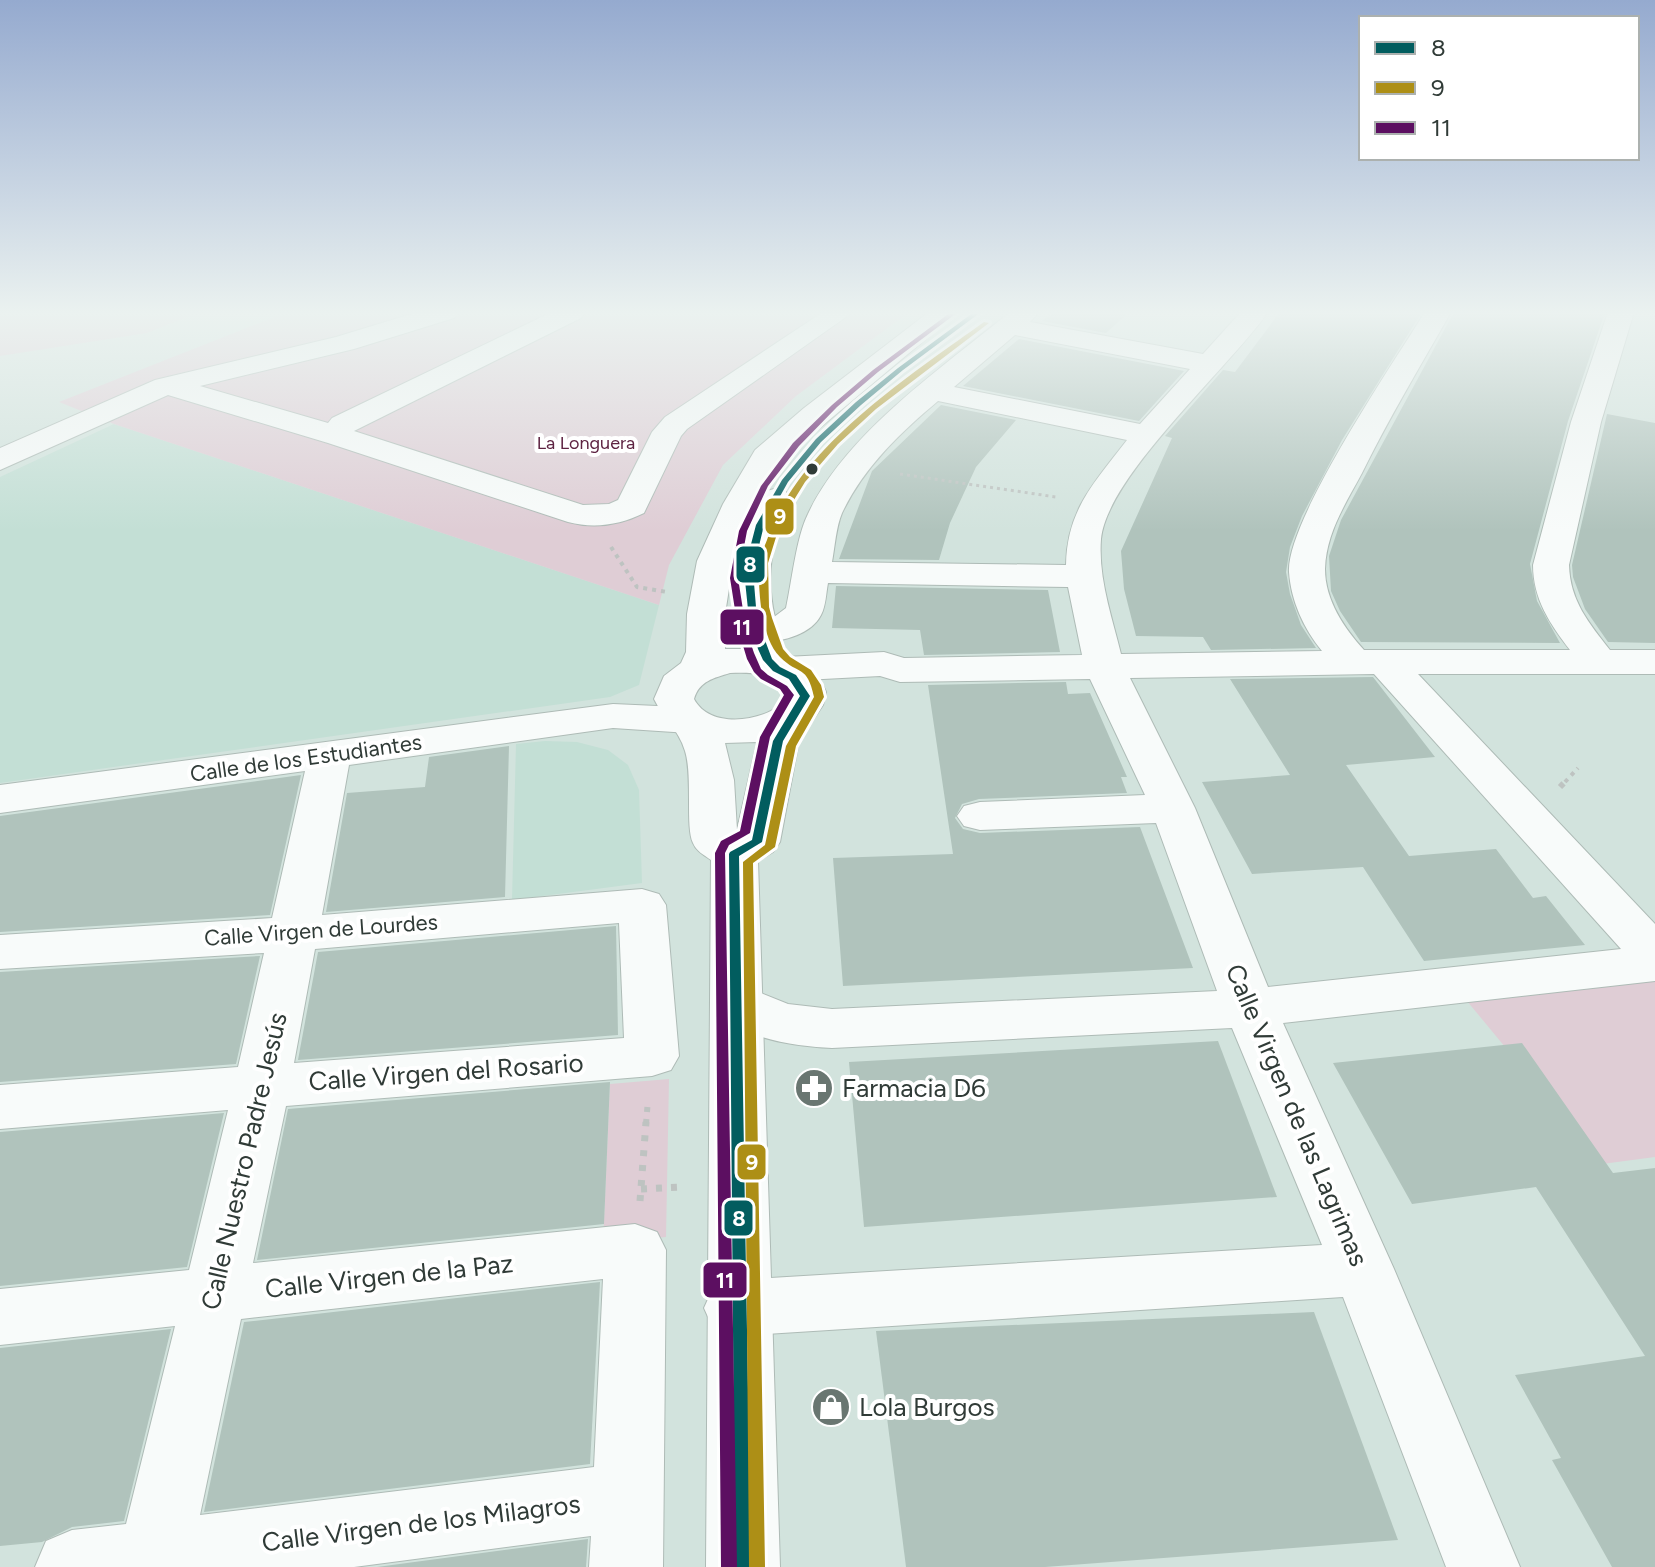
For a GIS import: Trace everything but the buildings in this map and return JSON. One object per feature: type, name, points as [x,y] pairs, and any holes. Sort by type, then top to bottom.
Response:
[{"type":"street","points":[[0,460],[169,385]]},
{"type":"street","points":[[339,436],[339,428],[343,424],[422,385]]},
{"type":"street","points":[[165,386],[339,436],[580,515],[615,514],[632,506],[667,432],[732,385]]},
{"type":"street","points":[[734,854],[714,841],[710,759],[706,740],[689,700],[706,652],[706,614],[715,561],[740,504],[766,457],[852,385]]},
{"type":"street","points":[[734,854],[757,842],[778,741],[805,696],[803,686],[771,655],[749,599],[752,549],[771,504],[812,444],[881,385]]},
{"type":"street","points":[[771,655],[786,626],[804,613],[824,515],[855,467],[884,431],[939,385]]},
{"type":"street","name":"Calle Virgen de las Lagrimas","points":[[1191,385],[1147,435],[1096,503],[1084,537],[1084,576],[1104,666],[1173,808],[1250,1008],[1363,1269],[1483,1567]]},
{"type":"street","points":[[1395,385],[1313,534],[1307,571],[1314,603],[1327,632],[1369,662],[1655,955]]},
{"type":"street","points":[[1598,385],[1551,565],[1549,588],[1598,661]]},
{"type":"street","points":[[932,391],[1147,435]]},
{"type":"street","points":[[810,572],[1084,576]]},
{"type":"street","points":[[689,700],[741,660],[771,655],[884,664],[900,670]]},
{"type":"street","points":[[689,700],[726,733],[745,733],[780,724],[826,691],[900,670],[1369,662],[1655,662]]},
{"type":"street","name":"Calle de los Estudiantes","points":[[0,799],[613,716],[628,720],[671,717],[689,700]]},
{"type":"street","name":"Calle Nuestro Padre Jesús","points":[[153,1562],[262,1086],[330,754]]},
{"type":"street","points":[[980,816],[1173,808]]},
{"type":"street","points":[[734,854],[740,1185],[736,1308],[743,1567]]},
{"type":"street","name":"Calle Virgen de Lourdes","points":[[0,952],[294,934],[642,905],[652,1056]]},
{"type":"street","points":[[736,1002],[768,1020],[807,1029],[1250,1008],[1655,963]]},
{"type":"street","name":"Calle Virgen del Rosario","points":[[0,1107],[652,1056]]},
{"type":"street","points":[[626,1567],[635,1250]]},
{"type":"street","name":"Calle Virgen de la Paz","points":[[0,1317],[635,1250]]},
{"type":"street","points":[[736,1308],[1363,1269]]},
{"type":"street","name":"Calle Virgen de los Milagros","points":[[72,1567],[153,1562],[627,1497]]},
{"type":"path","points":[[855,467],[1096,503]]},
{"type":"path","points":[[635,1250],[652,1056]]},
{"type":"shaded area","points":[[114,424],[659,605],[639,685],[610,697],[0,783],[0,477]]},
{"type":"shaded area","points":[[577,742],[608,750],[628,765],[639,790],[642,883],[512,900],[516,744]]},
{"type":"green space","name":"La Longuera","points":[[102,385],[811,385],[723,465],[669,565],[659,605],[114,424],[59,402]]},
{"type":"green space","points":[[1655,974],[1655,1157],[1602,1164],[1462,995]]},
{"type":"green space","points":[[669,1079],[666,1237],[603,1243],[610,1084]]},
{"type":"transit line","name":"11","points":[[729,1567],[720,853],[725,843],[745,833],[765,737],[789,695],[757,670],[749,653],[734,578],[743,531],[764,486],[796,444],[859,385]]},
{"type":"transit line","name":"8","points":[[743,1567],[734,854],[757,842],[778,741],[805,696],[796,681],[776,669],[765,655],[753,619],[748,571],[760,525],[785,481],[819,441],[881,385]]},
{"type":"transit line","name":"9","points":[[757,1567],[748,862],[770,847],[791,746],[819,697],[813,677],[787,659],[775,643],[765,607],[763,563],[777,521],[802,481],[835,443],[903,385]]},
{"type":"place","name":"Farmacia D6","points":[[814,1088]]},
{"type":"place","name":"Lola Burgos","points":[[831,1407]]}]
